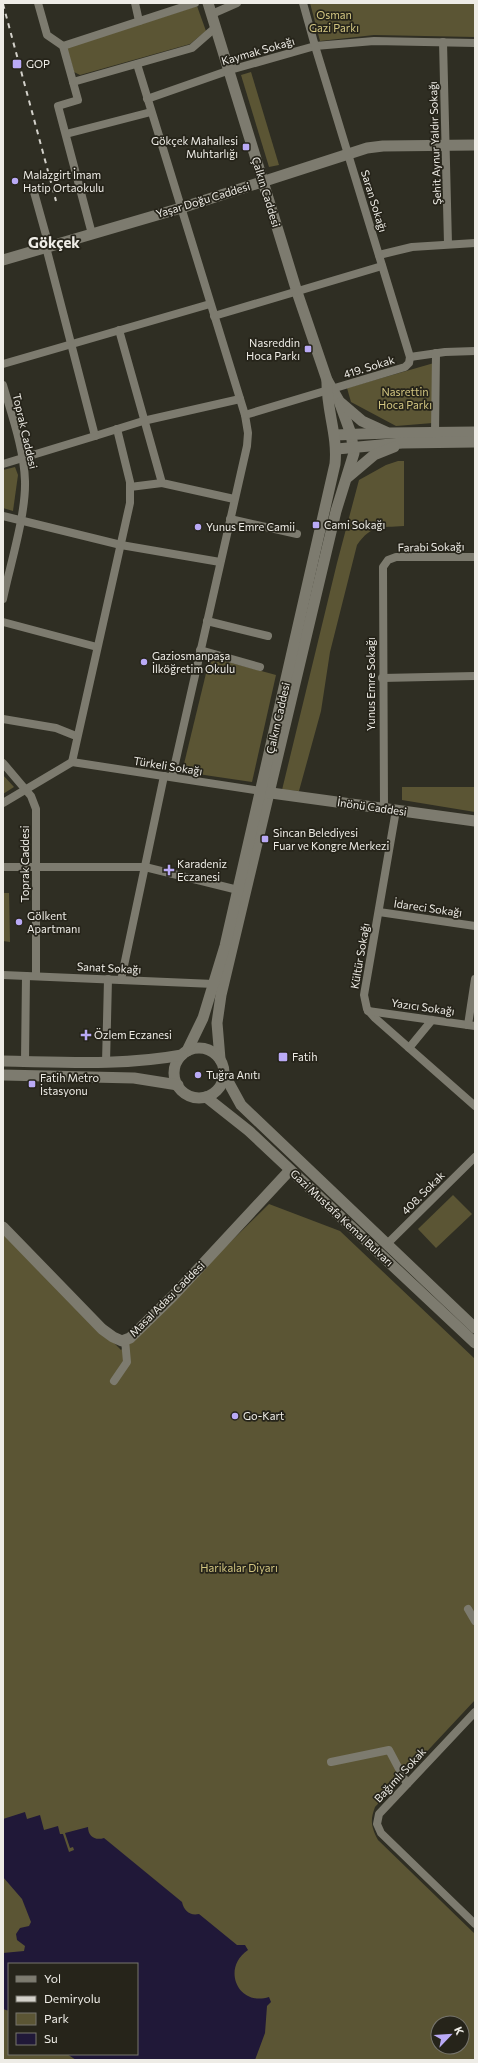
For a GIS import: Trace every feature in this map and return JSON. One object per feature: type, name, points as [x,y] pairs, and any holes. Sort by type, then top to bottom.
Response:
[{"type":"main road","name":"Çalkın Caddesi","points":[[208,3],[230,70],[297,292],[329,387],[337,449],[328,498],[221,995],[217,1022],[220,1059]]},
{"type":"main road","name":"Yaşar Doğu Caddesi","points":[[3,260],[181,208],[348,154],[379,146],[475,145]]},
{"type":"main road","name":"Çalkın Caddesi","points":[[329,387],[339,401],[362,421],[389,433]]},
{"type":"main road","name":"Çalkın Caddesi","points":[[184,1053],[203,1018],[214,984],[265,792],[336,511],[348,477],[354,448],[351,434],[339,401]]},
{"type":"main road","points":[[335,435],[475,432]]},
{"type":"main road","points":[[337,449],[402,443],[475,442]]},
{"type":"main road","points":[[348,477],[374,455],[402,443]]},
{"type":"main road","name":"İnönü Caddesi","points":[[265,792],[475,821]]},
{"type":"main road","points":[[3,1060],[106,1063],[160,1059],[184,1053],[194,1048],[208,1049],[220,1059],[224,1074],[219,1088],[206,1097],[191,1096],[184,1092],[178,1085],[175,1069],[184,1053]]},
{"type":"main road","name":"Gazi Mustafa Kemal Bulvarı","points":[[224,1074],[241,1105],[475,1328]]},
{"type":"main road","points":[[3,1076],[134,1078],[178,1085]]},
{"type":"main road","name":"Gazi Mustafa Kemal Bulvarı","points":[[206,1097],[249,1131],[475,1342]]},
{"type":"main road","name":"Masal Adası Caddesi","points":[[3,1227],[102,1329],[112,1337],[122,1341],[130,1338],[173,1296],[290,1170]]},
{"type":"street","points":[[38,3],[47,35],[63,46],[78,100],[58,106],[92,234]]},
{"type":"street","points":[[135,3],[140,21]]},
{"type":"street","points":[[63,46],[196,3]]},
{"type":"street","points":[[212,14],[236,3]]},
{"type":"street","name":"Saran Sokağı","points":[[303,3],[410,360]]},
{"type":"street","points":[[73,82],[192,48],[216,27]]},
{"type":"street","name":"Kaymak Sokağı","points":[[148,99],[230,70],[315,46],[374,41],[475,43]]},
{"type":"street","name":"Şehit Aynur Yaldır Sokağı","points":[[443,42],[448,244]]},
{"type":"street","points":[[121,980],[145,867],[200,650],[248,442],[245,415],[137,64]]},
{"type":"street","points":[[66,134],[151,112]]},
{"type":"street","points":[[34,192],[70,344],[95,436]]},
{"type":"street","points":[[379,255],[412,247],[475,243]]},
{"type":"street","points":[[214,316],[382,266]]},
{"type":"street","points":[[3,364],[210,304]]},
{"type":"street","points":[[119,330],[143,421],[162,483]]},
{"type":"street","name":"419. Sokak","points":[[245,415],[329,387],[405,367],[410,360],[436,353],[475,351]]},
{"type":"street","points":[[435,433],[436,353]]},
{"type":"street","name":"Toprak Caddesi","points":[[3,385],[22,459],[25,487],[20,521],[3,599]]},
{"type":"street","points":[[3,464],[143,421],[240,399]]},
{"type":"street","points":[[3,803],[72,762],[76,736],[130,503],[130,486],[117,429]]},
{"type":"street","points":[[130,486],[162,483],[234,499]]},
{"type":"street","points":[[3,516],[121,544],[220,562]]},
{"type":"street","points":[[230,519],[297,534]]},
{"type":"street","name":"Farabi Sokağı","points":[[387,561],[396,557],[475,557]]},
{"type":"street","name":"Yunus Emre Sokağı","points":[[384,809],[382,571],[387,561]]},
{"type":"street","points":[[207,621],[268,636]]},
{"type":"street","points":[[3,622],[97,647]]},
{"type":"street","points":[[200,650],[260,667]]},
{"type":"street","points":[[382,678],[475,676]]},
{"type":"street","points":[[3,719],[56,728],[76,736]]},
{"type":"street","name":"Türkeli Sokağı","points":[[72,762],[265,792]]},
{"type":"street","name":"Toprak Caddesi","points":[[3,763],[26,789],[35,802],[36,976]]},
{"type":"street","name":"Kültür Sokağı","points":[[368,1010],[364,995],[396,810]]},
{"type":"street","points":[[3,867],[145,867],[238,890]]},
{"type":"street","name":"İdareci Sokağı","points":[[379,912],[475,926]]},
{"type":"street","name":"Sanat Sokağı","points":[[3,975],[214,984]]},
{"type":"street","points":[[25,1061],[26,976]]},
{"type":"street","points":[[106,1063],[108,979]]},
{"type":"street","points":[[472,1026],[475,980]]},
{"type":"street","points":[[368,1010],[475,1106]]},
{"type":"street","name":"Yazıcı Sokağı","points":[[368,1010],[472,1026]]},
{"type":"street","points":[[409,1048],[432,1020]]},
{"type":"street","name":"408. Sokak","points":[[387,1244],[475,1157]]},
{"type":"street","points":[[114,1382],[127,1362],[125,1340]]},
{"type":"street","points":[[468,1609],[475,1620]]},
{"type":"street","name":"Bağımlı Sokak","points":[[475,1712],[379,1814],[377,1824],[381,1833],[475,1924]]},
{"type":"street","points":[[331,1762],[389,1750],[407,1784]]},
{"type":"green space","name":"Osman Gazi Parkı","points":[[310,3],[475,3],[475,37],[374,35],[320,41]]},
{"type":"green space","points":[[197,6],[206,31],[190,44],[80,75],[74,72],[67,48]]},
{"type":"green space","points":[[251,72],[279,165],[269,167],[241,75]]},
{"type":"green space","name":"Nasrettin Hoca Parkı","points":[[434,363],[433,423],[396,426],[351,402],[347,388]]},
{"type":"green space","points":[[398,461],[404,461],[404,526],[383,527],[372,530],[362,538],[357,545],[330,652],[321,711],[299,791],[282,790],[337,563],[359,480],[386,465]]},
{"type":"green space","points":[[15,467],[18,475],[13,511],[3,508],[3,470]]},
{"type":"green space","points":[[210,657],[276,675],[252,782],[184,772],[183,768]]},
{"type":"green space","points":[[3,775],[14,787],[3,794]]},
{"type":"green space","points":[[402,787],[475,787],[475,812],[402,800]]},
{"type":"green space","points":[[3,893],[9,893],[10,942],[3,941]]},
{"type":"green space","points":[[453,1195],[472,1214],[436,1248],[418,1229]]},
{"type":"green space","name":"Harikalar Diyarı","points":[[269,1204],[340,1231],[475,1359],[475,1700],[375,1807],[372,1820],[374,1831],[378,1840],[475,1934],[475,2060],[3,2060],[3,1230],[121,1350]]},
{"type":"water","points":[[25,1812],[27,1819],[40,1815],[44,1830],[58,1826],[60,1834],[63,1834],[69,1852],[74,1850],[73,1847],[70,1848],[65,1833],[88,1827],[89,1833],[93,1837],[98,1839],[104,1838],[182,1902],[184,1908],[188,1912],[199,1914],[237,1945],[245,1945],[248,1950],[240,1958],[236,1966],[235,1975],[237,1984],[242,1991],[249,1996],[258,1999],[269,1997],[271,2002],[267,2006],[265,2033],[255,2060],[76,2060],[68,2055],[138,2055],[138,1963],[8,1963],[8,2011],[3,2009],[3,1953],[24,1951],[25,1946],[17,1940],[16,1934],[20,1928],[29,1926],[31,1922],[22,1899],[3,1877],[3,1819]]},
{"type":"railway","points":[[3,4],[56,201]]},
{"type":"place","name":"GOP","points":[[17,64]]},
{"type":"place","name":"Gökçek Mahallesi Muhtarlığı","points":[[246,147]]},
{"type":"place","name":"Malazgirt İmam Hatip Ortaokulu","points":[[15,181]]},
{"type":"place","name":"Nasreddin Hoca Parkı","points":[[308,349]]},
{"type":"place","name":"Cami Sokağı","points":[[316,525]]},
{"type":"place","name":"Yunus Emre Camii","points":[[198,527]]},
{"type":"place","name":"Gaziosmanpaşa İlköğretim Okulu","points":[[144,662]]},
{"type":"place","name":"Sincan Belediyesi Fuar ve Kongre Merkezi","points":[[265,839]]},
{"type":"place","name":"Karadeniz Eczanesi","points":[[169,870]]},
{"type":"place","name":"Gölkent Apartmanı","points":[[19,922]]},
{"type":"place","name":"Özlem Eczanesi","points":[[86,1035]]},
{"type":"place","name":"Fatih","points":[[283,1057]]},
{"type":"place","name":"Tuğra Anıtı","points":[[198,1075]]},
{"type":"place","name":"Fatih Metro İstasyonu","points":[[32,1084]]},
{"type":"place","name":"Go-Kart","points":[[235,1416]]},
{"type":"district","name":"Gökçek","points":[[54,243]]}]
